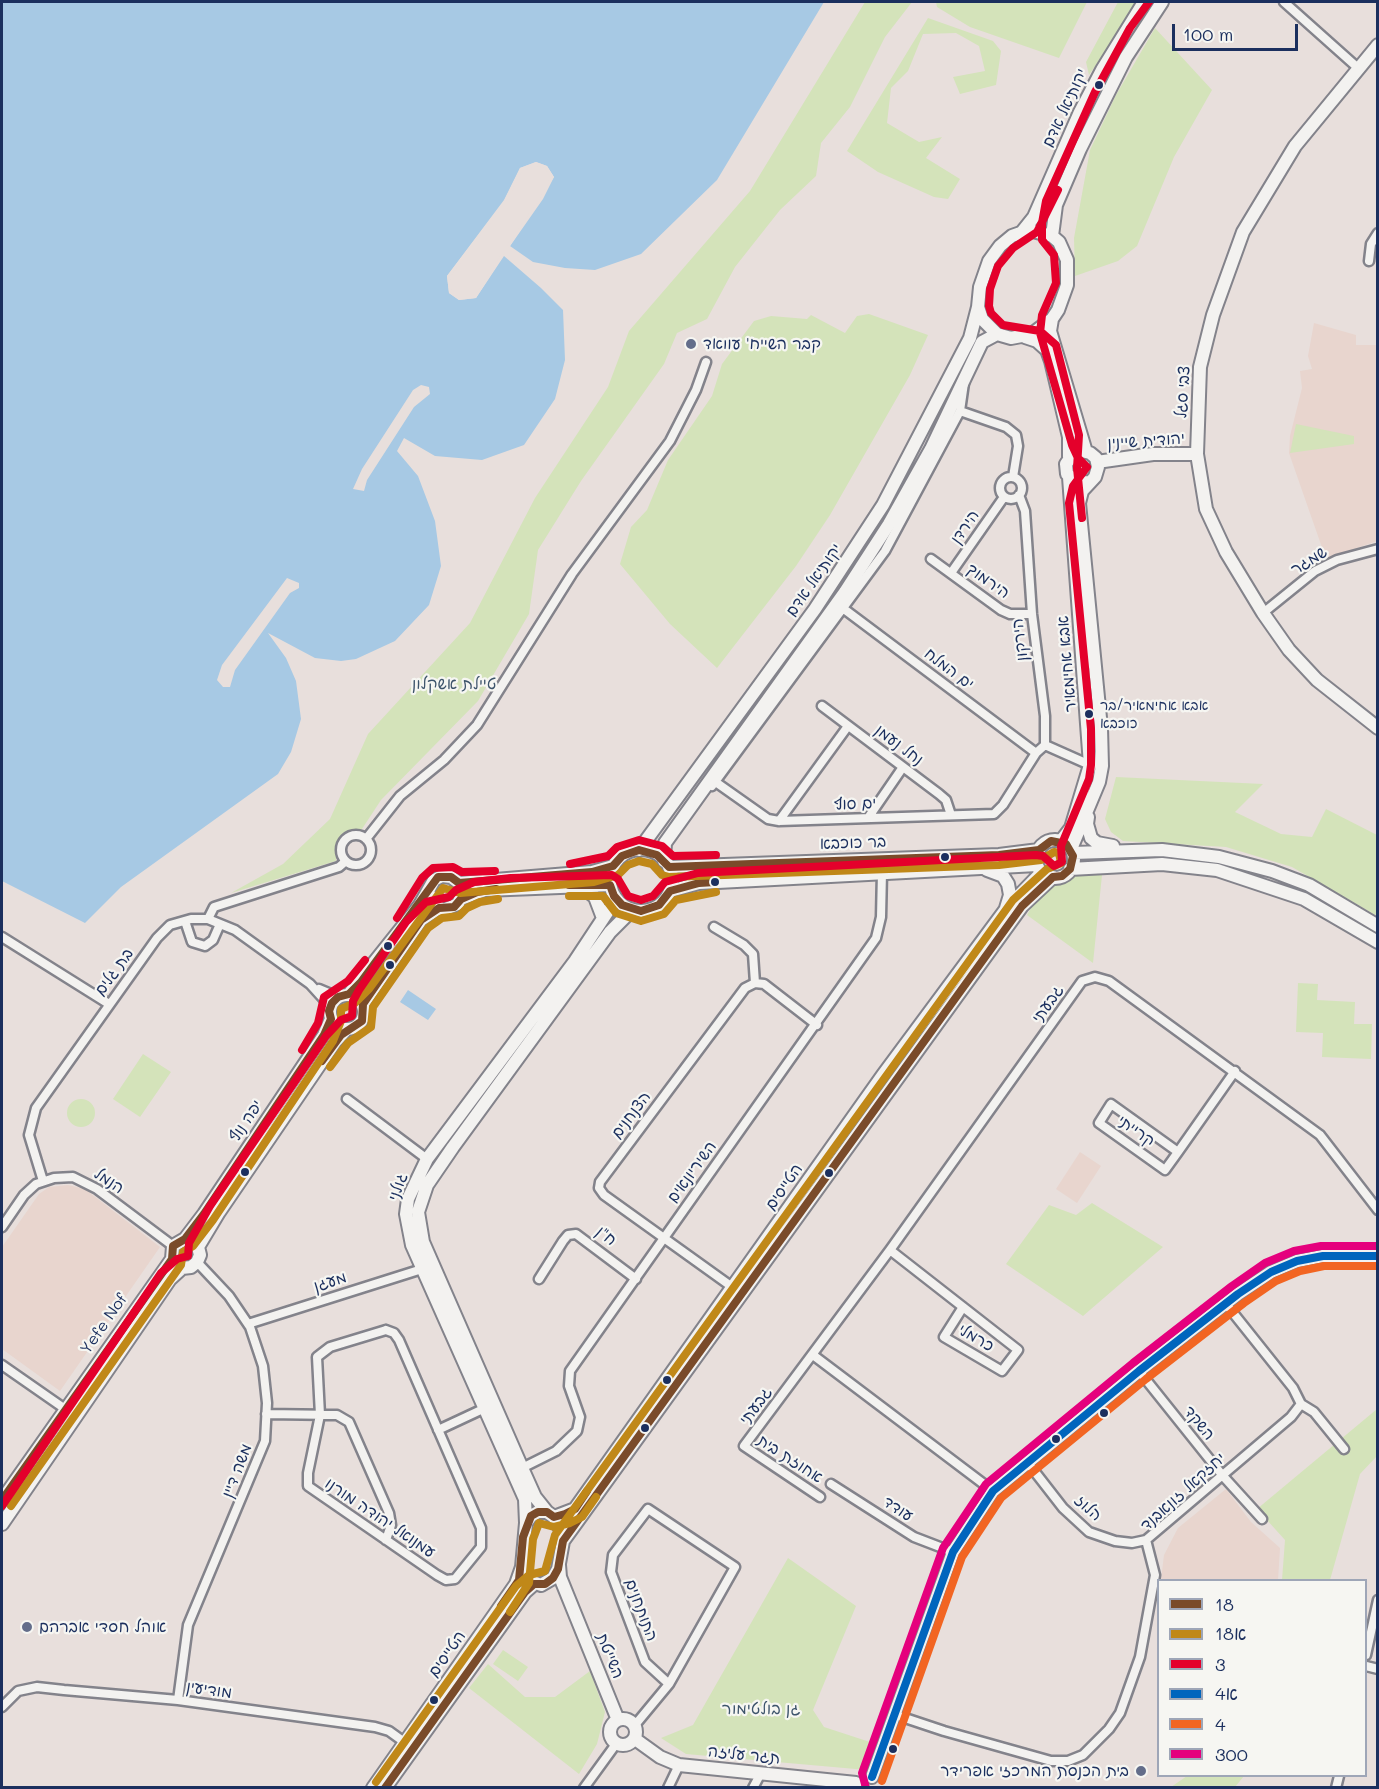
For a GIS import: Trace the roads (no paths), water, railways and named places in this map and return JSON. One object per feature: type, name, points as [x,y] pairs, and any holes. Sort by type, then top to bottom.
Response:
[{"type":"street","name":"יקותיאל אדם","points":[[1022,232],[1034,217],[1080,112],[1110,54],[1144,2]]},
{"type":"street","name":"יקותיאל אדם","points":[[1052,236],[1056,205],[1080,149],[1131,49],[1162,2]]},
{"type":"street","points":[[1284,2],[1358,68]]},
{"type":"street","name":"צבי סגל","points":[[1377,45],[1294,146],[1243,232],[1213,315],[1200,367],[1197,454],[1206,509],[1226,552],[1263,613],[1289,650],[1317,680],[1377,728]]},
{"type":"street","points":[[1029,230],[1052,236],[1064,251],[1067,278],[1050,331],[1086,452],[1097,462],[1097,472],[1089,482],[1078,483],[1069,477],[1066,469],[1069,457],[1069,437],[1047,350],[1037,341],[1025,337],[1011,338],[997,334],[982,320],[978,307],[980,287],[990,261],[1006,240],[1029,230]]},
{"type":"street","points":[[1369,261],[1371,244],[1377,232]]},
{"type":"street","name":"יקותיאל אדם","points":[[639,850],[815,609],[883,505],[970,338],[978,307]]},
{"type":"street","points":[[1025,337],[1052,319]]},
{"type":"street","name":"יקותיאל אדם","points":[[667,864],[664,843],[844,592],[889,524],[931,449],[982,342],[997,334]]},
{"type":"street","points":[[366,838],[400,796],[444,760],[477,725],[572,574],[670,441],[696,390],[706,362]]},
{"type":"street","points":[[693,802],[717,783],[885,551],[960,411],[963,380]]},
{"type":"street","points":[[960,411],[1006,427],[1016,435],[1018,446],[1013,477]]},
{"type":"street","points":[[1069,457],[1076,452],[1086,452]]},
{"type":"street","name":"יהודית שיינין","points":[[1097,462],[1152,454],[1197,454]]},
{"type":"street","points":[[1013,477],[1022,486],[1019,495],[1010,499],[1004,497],[1000,488],[1001,482],[1013,477]]},
{"type":"street","name":"אבא אחימאיר","points":[[1068,848],[1071,828],[1090,765],[1069,477]]},
{"type":"street","name":"אבא אחימאיר","points":[[1068,848],[1089,806],[1102,765],[1101,728],[1079,503],[1082,491],[1089,482]]},
{"type":"street","name":"הירקון","points":[[1019,495],[1025,511],[1032,614],[1045,716],[1045,745]]},
{"type":"street","name":"הירדן","points":[[951,573],[1004,497]]},
{"type":"street","name":"שמגר","points":[[1263,613],[1315,571],[1337,560],[1377,549]]},
{"type":"street","name":"הירמוך","points":[[931,559],[1001,610],[1010,614],[1032,614]]},
{"type":"street","name":"ים המלח","points":[[844,609],[1036,753]]},
{"type":"street","name":"נחל נעמן","points":[[822,706],[939,794],[946,800],[951,815]]},
{"type":"street","points":[[779,821],[848,726]]},
{"type":"street","points":[[1036,753],[1045,745],[1090,765]]},
{"type":"street","name":"ים סוף","points":[[717,783],[768,819],[779,821],[994,814],[1003,806],[1036,753]]},
{"type":"street","points":[[868,818],[903,767]]},
{"type":"street","points":[[1089,806],[1087,824],[1091,838],[1096,843],[1135,849]]},
{"type":"street","points":[[352,835],[366,838],[371,847],[366,861],[357,865],[346,861],[341,849],[344,840],[352,835]]},
{"type":"street","points":[[1377,926],[1309,885],[1219,857],[1162,850],[1068,848],[1049,842],[1039,850],[1044,871],[1062,876],[1070,869],[1162,864],[1217,870],[1304,899],[1377,942]]},
{"type":"street","points":[[1068,848],[1070,869]]},
{"type":"street","points":[[439,908],[421,920],[363,1004],[362,1021],[356,1027],[347,1029],[338,1027],[331,1019],[339,999],[368,973],[434,880],[442,876],[451,877],[459,883],[592,872],[613,866],[622,856],[639,850],[652,852],[667,864],[672,877],[670,891],[663,902],[655,908],[646,911],[632,910],[616,899],[610,885],[613,866]]},
{"type":"street","name":"בר כוכבא","points":[[667,864],[999,855],[1039,850]]},
{"type":"street","points":[[208,919],[214,907],[339,867],[346,861]]},
{"type":"street","points":[[968,868],[993,871],[1003,876],[1010,889],[1006,909]]},
{"type":"street","name":"בר כוכבא","points":[[670,891],[699,883],[882,872],[968,868],[1044,871]]},
{"type":"street","name":"הטייסים","points":[[563,1541],[738,1292],[883,1075],[1006,909],[1044,871]]},
{"type":"street","name":"הטייסים","points":[[526,1523],[531,1516],[551,1515],[575,1509],[1022,906],[1044,871]]},
{"type":"street","name":"השיריונאים","points":[[522,1468],[556,1451],[577,1431],[580,1417],[569,1386],[570,1371],[663,1237],[817,1025],[876,938],[881,917],[882,872]]},
{"type":"street","points":[[459,883],[461,899]]},
{"type":"street","points":[[428,891],[429,900],[439,908],[449,909],[461,899],[485,890],[610,885]]},
{"type":"street","points":[[560,886],[591,893],[600,904],[603,918]]},
{"type":"street","name":"גולני","points":[[522,1567],[526,1523],[525,1499],[422,1269],[409,1234],[406,1214],[413,1185],[427,1159],[575,961],[616,899]]},
{"type":"street","name":"גולני","points":[[563,1541],[563,1534],[551,1515],[535,1497],[423,1242],[418,1227],[421,1198],[474,1118],[603,941],[632,910]]},
{"type":"street","name":"בת גלים","points":[[43,1181],[30,1144],[29,1129],[36,1108],[157,938],[170,925],[208,919],[235,930],[310,984],[339,999]]},
{"type":"street","points":[[185,921],[190,940],[195,945],[205,946],[213,940],[220,924]]},
{"type":"street","points":[[714,927],[744,945],[753,954],[755,982],[764,984],[817,1025]]},
{"type":"street","points":[[2,937],[109,1004]]},
{"type":"street","name":"גבעתי","points":[[744,1446],[890,1250],[1082,981],[1095,977],[1109,981],[1320,1135],[1377,1210]]},
{"type":"street","name":"הצנחנים","points":[[738,1292],[604,1195],[599,1188],[600,1182],[746,988],[755,982]]},
{"type":"street","points":[[339,999],[363,1004]]},
{"type":"street","name":"יפה נוף","points":[[172,1252],[185,1239],[324,1035],[331,1019]]},
{"type":"street","name":"יפה נוף","points":[[197,1262],[200,1255],[198,1247],[219,1212],[335,1042],[347,1029]]},
{"type":"street","name":"קרייתי","points":[[1178,1152],[1111,1104],[1099,1123],[1165,1170],[1178,1152],[1235,1071]]},
{"type":"street","points":[[348,1099],[427,1159]]},
{"type":"street","name":"הנמל","points":[[43,1181],[63,1177],[88,1183],[172,1252]]},
{"type":"street","points":[[2,1227],[24,1195],[43,1181]]},
{"type":"street","name":"ח\"ן","points":[[539,1279],[563,1241],[568,1235],[576,1234],[636,1279]]},
{"type":"street","points":[[185,1239],[193,1241],[198,1247]]},
{"type":"street","name":"כרמלי","points":[[890,1250],[963,1307],[1018,1350],[1002,1371],[944,1337],[963,1307]]},
{"type":"street","points":[[172,1252],[182,1268]]},
{"type":"street","name":"Yefe Nof","points":[[64,1410],[172,1252]]},
{"type":"street","points":[[872,1777],[953,1552],[993,1491],[1139,1371],[1271,1272],[1297,1261],[1323,1256],[1377,1256]]},
{"type":"street","points":[[2,1524],[170,1279],[182,1268],[191,1267],[197,1262]]},
{"type":"street","name":"משה דיין","points":[[178,1700],[188,1625],[250,1482],[265,1441],[263,1366],[248,1324],[229,1296],[197,1262]]},
{"type":"street","name":"מעגן","points":[[248,1324],[422,1269]]},
{"type":"street","points":[[1226,1304],[1293,1388],[1301,1404],[1314,1412],[1344,1449]]},
{"type":"street","name":"עמנואל יהודה מורנו","points":[[378,1331],[394,1333],[481,1528],[483,1538],[481,1546],[455,1579],[446,1580],[308,1486],[308,1473],[320,1415],[317,1358],[330,1347],[378,1331]]},
{"type":"street","points":[[813,1355],[993,1491]]},
{"type":"street","points":[[2,1365],[64,1410],[80,1408]]},
{"type":"street","name":"השקד","points":[[1139,1371],[1222,1476],[1262,1519]]},
{"type":"street","name":"יחזקאל זונאבנד","points":[[896,1714],[944,1731],[1051,1761],[1068,1761],[1083,1755],[1098,1742],[1120,1713],[1140,1657],[1155,1575],[1146,1540],[1291,1417],[1301,1404]]},
{"type":"street","points":[[438,1430],[483,1409]]},
{"type":"street","points":[[2,1500],[64,1410]]},
{"type":"street","points":[[266,1414],[337,1415],[349,1422],[389,1514],[391,1525],[386,1540]]},
{"type":"street","name":"אחוזת בית","points":[[744,1446],[820,1497]]},
{"type":"street","name":"הלוז","points":[[1028,1463],[1063,1508],[1089,1532],[1115,1541],[1132,1543],[1146,1540]]},
{"type":"street","name":"עודד","points":[[831,1484],[914,1537],[953,1552]]},
{"type":"street","name":"התותחנים","points":[[648,1509],[735,1568],[669,1683],[645,1662],[611,1572],[613,1555],[648,1509]]},
{"type":"street","points":[[559,1563],[563,1541]]},
{"type":"street","name":"הטייסים","points":[[373,1788],[410,1745],[525,1592],[553,1578],[559,1563]]},
{"type":"street","name":"השייטת","points":[[559,1563],[560,1577],[618,1720]]},
{"type":"street","name":"הטייסים","points":[[386,1788],[410,1745],[516,1584],[522,1567]]},
{"type":"street","name":"השייטת","points":[[522,1567],[524,1576],[561,1591],[571,1605]]},
{"type":"street","points":[[1367,1646],[1377,1600]]},
{"type":"street","points":[[635,1725],[626,1719],[618,1720],[610,1730],[611,1737],[616,1744],[627,1745],[635,1739],[635,1725],[669,1683]]},
{"type":"street","name":"מודיעין","points":[[2,1707],[18,1691],[37,1688],[178,1700],[375,1727],[389,1731],[410,1745]]},
{"type":"street","name":"תגר עליזה","points":[[635,1739],[660,1756],[679,1765],[856,1785]]},
{"type":"street","points":[[584,1788],[616,1744]]},
{"type":"street","points":[[668,1788],[679,1765]]},
{"type":"street","points":[[753,1788],[761,1773]]},
{"type":"street","points":[[856,1785],[864,1776],[872,1777]]},
{"type":"street","points":[[872,1777],[879,1788]]},
{"type":"water","points":[[2,2],[824,2],[717,180],[641,254],[595,270],[565,268],[533,262],[510,246],[554,177],[547,166],[536,162],[520,168],[504,200],[447,276],[449,293],[459,300],[476,298],[504,256],[563,310],[565,360],[555,399],[524,445],[482,460],[435,456],[404,438],[397,451],[418,476],[435,521],[441,566],[429,605],[395,641],[356,659],[341,661],[315,658],[268,633],[286,658],[296,681],[301,719],[291,752],[278,774],[121,887],[85,923],[2,881]]},
{"type":"water","points":[[408,990],[436,1009],[428,1020],[400,1002]]},
{"type":"place","name":"קבר השייח' עוואד","points":[[691,344]]},
{"type":"place","name":"אבא אחימאיר/בר כוכבא","points":[[1089,714]]},
{"type":"place","name":"אוהל חסדי אברהם","points":[[27,1627]]},
{"type":"place","name":"בית הכנסת המרכזי אפרידר","points":[[1141,1771]]},
{"type":"park label","name":"טיילת אשקלון","points":[[454,684]]},
{"type":"park label","name":"גן בולטימור","points":[[761,1709]]}]
